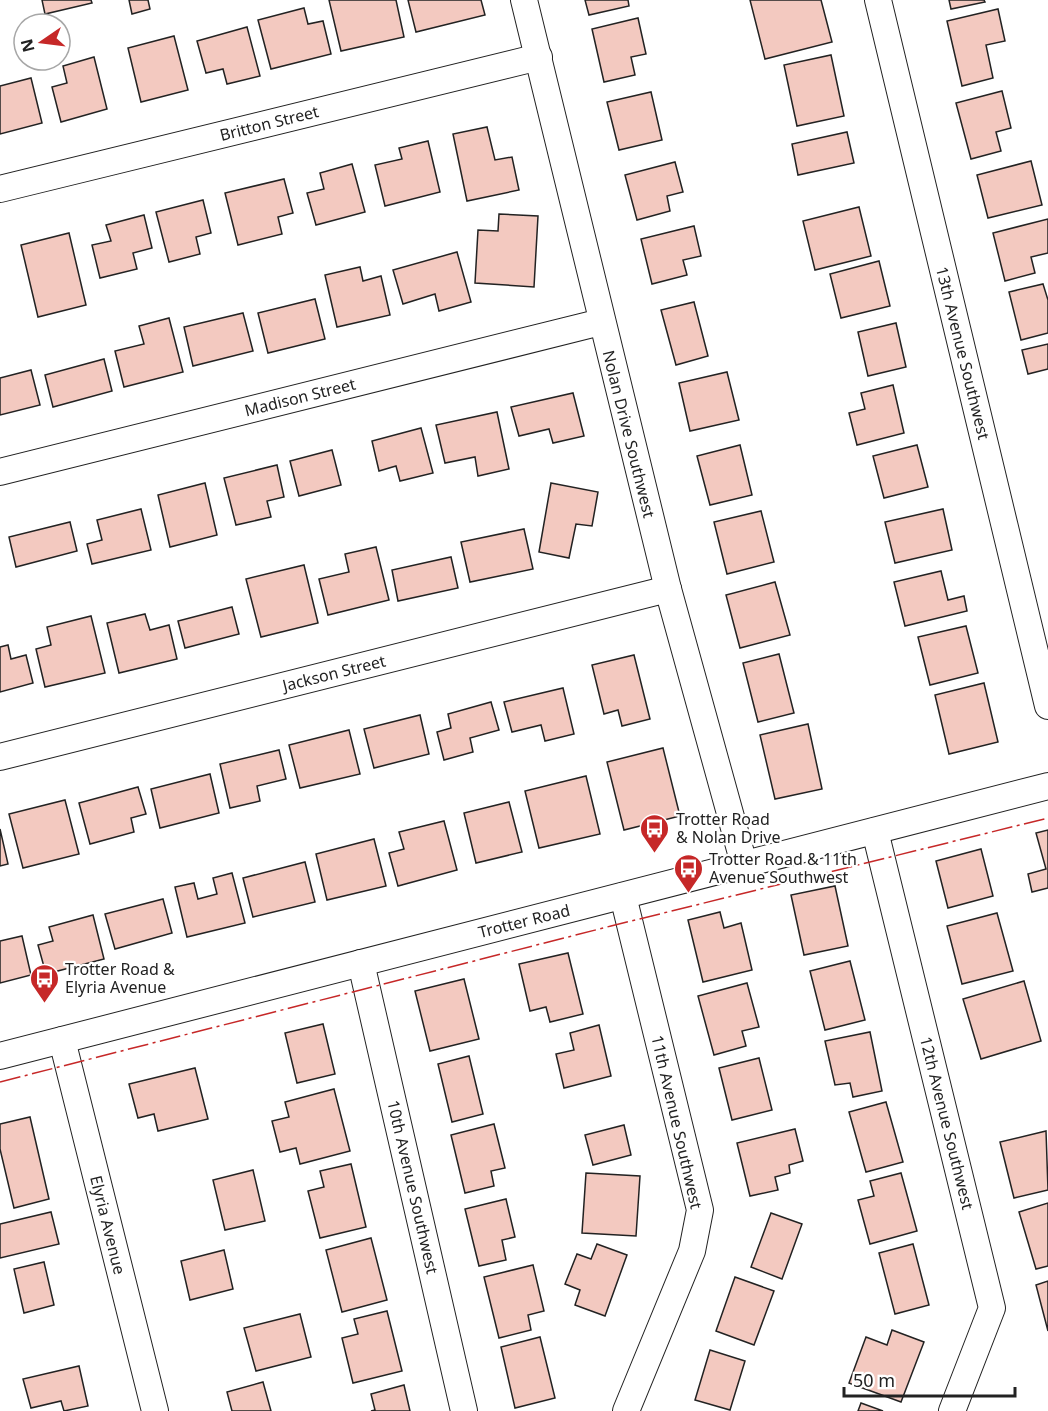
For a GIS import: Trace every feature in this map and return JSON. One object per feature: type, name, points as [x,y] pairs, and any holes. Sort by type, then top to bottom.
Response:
[{"type":"street","name":"Nolan Drive Southwest","points":[[524,0],[668,589],[744,864]]},
{"type":"street","name":"13th Avenue Southwest","points":[[878,0],[1048,705]]},
{"type":"street","name":"Britton Street","points":[[0,189],[539,57]]},
{"type":"street","name":"Madison Street","points":[[0,472],[601,322]]},
{"type":"street","name":"Jackson Street","points":[[0,757],[668,589]]},
{"type":"street","name":"Trotter Road","points":[[0,1056],[1048,786]]},
{"type":"street","name":"12th Avenue Southwest","points":[[875,831],[992,1308],[952,1411]]},
{"type":"street","name":"11th Avenue Southwest","points":[[623,896],[700,1210],[692,1251],[626,1411]]},
{"type":"street","name":"10th Avenue Southwest","points":[[361,963],[464,1411]]},
{"type":"street","name":"Elyria Avenue","points":[[62,1040],[155,1411]]},
{"type":"building","points":[[42,0],[91,0],[92,3],[54,12],[45,12]]},
{"type":"building","points":[[129,0],[148,0],[150,9],[132,14]]},
{"type":"building","points":[[329,0],[396,0],[404,37],[341,51]]},
{"type":"building","points":[[408,0],[481,0],[485,15],[416,32]]},
{"type":"building","points":[[585,0],[628,0],[629,6],[589,15]]},
{"type":"building","points":[[750,0],[821,0],[832,42],[765,59]]},
{"type":"building","points":[[949,0],[984,0],[985,2],[951,9]]},
{"type":"building","points":[[304,8],[308,24],[323,21],[331,54],[271,69],[258,20]]},
{"type":"building","points":[[998,9],[1005,41],[986,45],[993,78],[962,86],[947,21]]},
{"type":"building","points":[[638,18],[646,54],[631,57],[635,75],[604,82],[592,29]]},
{"type":"building","points":[[247,27],[260,76],[227,84],[223,69],[206,73],[197,41]]},
{"type":"building","points":[[174,36],[188,90],[141,102],[128,48]]},
{"type":"building","points":[[831,55],[844,116],[797,126],[784,65]]},
{"type":"building","points":[[94,57],[107,109],[61,122],[52,87],[67,83],[64,72],[72,72],[72,63]]},
{"type":"building","points":[[31,78],[42,123],[0,134],[0,86]]},
{"type":"building","points":[[1002,91],[1011,128],[996,132],[1001,151],[971,159],[956,103]]},
{"type":"building","points":[[651,92],[662,140],[619,150],[607,102]]},
{"type":"building","points":[[487,127],[495,160],[512,157],[519,190],[467,201],[453,134]]},
{"type":"building","points":[[847,132],[854,163],[798,175],[792,144]]},
{"type":"building","points":[[428,141],[440,192],[385,206],[375,165],[402,159],[399,148]]},
{"type":"building","points":[[1031,161],[1042,205],[988,218],[977,175]]},
{"type":"building","points":[[675,162],[683,192],[667,196],[670,211],[637,220],[625,175]]},
{"type":"building","points":[[352,164],[365,212],[316,225],[307,193],[324,189],[320,173]]},
{"type":"building","points":[[284,179],[293,213],[278,217],[282,234],[238,245],[225,193]]},
{"type":"building","points":[[203,200],[211,233],[196,237],[200,254],[169,262],[156,212]]},
{"type":"building","points":[[859,207],[871,256],[815,270],[803,221]]},
{"type":"building","points":[[499,214],[538,216],[534,287],[475,283],[478,230],[498,231]]},
{"type":"building","points":[[144,215],[152,248],[133,253],[137,269],[100,278],[92,245],[111,241],[106,225]]},
{"type":"building","points":[[1048,219],[1048,253],[1031,257],[1035,273],[1005,281],[993,233]]},
{"type":"building","points":[[694,226],[701,256],[683,260],[687,275],[652,284],[641,239]]},
{"type":"building","points":[[69,233],[86,305],[38,317],[21,245]]},
{"type":"building","points":[[457,252],[471,302],[439,311],[435,294],[403,304],[393,270]]},
{"type":"building","points":[[879,261],[890,306],[841,318],[830,274]]},
{"type":"building","points":[[360,267],[363,281],[381,276],[390,315],[337,327],[325,275]]},
{"type":"building","points":[[1043,284],[1048,300],[1048,333],[1021,340],[1009,292]]},
{"type":"building","points":[[315,299],[325,339],[268,353],[258,313]]},
{"type":"building","points":[[694,302],[708,356],[676,365],[661,310]]},
{"type":"building","points":[[243,313],[253,351],[193,366],[184,327]]},
{"type":"building","points":[[169,318],[183,372],[124,387],[115,351],[144,344],[139,326]]},
{"type":"building","points":[[896,323],[906,367],[868,376],[858,332]]},
{"type":"building","points":[[1048,344],[1048,369],[1028,374],[1022,350]]},
{"type":"building","points":[[104,359],[112,391],[53,407],[45,375]]},
{"type":"building","points":[[31,370],[40,405],[0,415],[0,378]]},
{"type":"building","points":[[727,372],[739,420],[690,431],[679,383]]},
{"type":"building","points":[[893,385],[904,433],[857,445],[849,413],[865,409],[861,393]]},
{"type":"building","points":[[573,393],[584,436],[553,443],[549,429],[519,436],[511,407]]},
{"type":"building","points":[[497,412],[509,469],[478,476],[475,457],[445,463],[436,425]]},
{"type":"building","points":[[421,428],[433,473],[400,481],[396,466],[379,471],[372,441]]},
{"type":"building","points":[[740,445],[752,495],[710,505],[697,456]]},
{"type":"building","points":[[917,445],[928,487],[884,498],[873,456]]},
{"type":"building","points":[[332,450],[341,485],[299,496],[290,461]]},
{"type":"building","points":[[277,465],[284,497],[267,501],[271,517],[236,525],[224,478]]},
{"type":"building","points":[[205,483],[217,535],[170,547],[158,495]]},
{"type":"building","points":[[551,483],[598,492],[592,526],[576,524],[569,558],[539,552]]},
{"type":"building","points":[[141,509],[151,550],[92,564],[87,544],[102,540],[97,520]]},
{"type":"building","points":[[943,509],[952,550],[895,563],[885,522]]},
{"type":"building","points":[[761,511],[774,562],[727,574],[714,522]]},
{"type":"building","points":[[70,522],[77,551],[16,567],[9,537]]},
{"type":"building","points":[[524,529],[533,569],[470,582],[461,542]]},
{"type":"building","points":[[376,547],[389,600],[328,615],[319,579],[349,572],[345,554]]},
{"type":"building","points":[[451,557],[458,588],[398,601],[392,570]]},
{"type":"building","points":[[304,565],[318,623],[261,637],[246,579]]},
{"type":"building","points":[[941,571],[948,600],[964,596],[967,611],[905,626],[894,582]]},
{"type":"building","points":[[775,582],[790,635],[740,648],[726,595]]},
{"type":"building","points":[[232,607],[239,634],[185,648],[178,621]]},
{"type":"building","points":[[145,614],[150,630],[169,625],[177,659],[119,673],[107,623]]},
{"type":"building","points":[[91,616],[105,673],[45,687],[36,649],[51,645],[47,627]]},
{"type":"building","points":[[966,626],[978,673],[930,685],[918,637]]},
{"type":"building","points":[[8,645],[11,659],[26,655],[33,683],[0,692],[0,647]]},
{"type":"building","points":[[779,654],[794,713],[758,722],[743,663]]},
{"type":"building","points":[[634,655],[650,719],[622,726],[618,710],[604,714],[592,665]]},
{"type":"building","points":[[984,683],[998,742],[949,754],[935,695]]},
{"type":"building","points":[[563,688],[574,734],[545,741],[541,725],[512,732],[504,702]]},
{"type":"building","points":[[491,702],[499,730],[470,738],[473,752],[444,760],[437,732],[451,728],[448,714]]},
{"type":"building","points":[[420,715],[429,754],[374,768],[364,729]]},
{"type":"building","points":[[808,724],[822,789],[775,799],[760,735]]},
{"type":"building","points":[[349,730],[360,774],[300,788],[289,745]]},
{"type":"building","points":[[663,748],[680,816],[624,830],[607,762]]},
{"type":"building","points":[[279,750],[286,779],[257,786],[260,801],[230,808],[220,764]]},
{"type":"building","points":[[210,774],[219,813],[160,828],[151,789]]},
{"type":"building","points":[[586,776],[600,834],[539,848],[525,791]]},
{"type":"building","points":[[138,787],[146,814],[131,818],[134,832],[90,844],[79,803]]},
{"type":"building","points":[[65,800],[79,854],[23,868],[9,814]]},
{"type":"building","points":[[509,802],[522,852],[476,863],[464,813]]},
{"type":"building","points":[[444,821],[457,870],[398,886],[389,853],[404,849],[399,832]]},
{"type":"building","points":[[0,829],[8,864],[0,866]]},
{"type":"building","points":[[1048,830],[1048,888],[1032,892],[1028,874],[1046,869],[1036,833]]},
{"type":"building","points":[[374,839],[386,886],[327,900],[316,854]]},
{"type":"building","points":[[981,849],[993,896],[948,908],[936,861]]},
{"type":"building","points":[[305,862],[315,902],[253,917],[243,878]]},
{"type":"building","points":[[232,873],[245,923],[187,937],[175,887],[194,883],[198,899],[217,894],[213,878]]},
{"type":"building","points":[[835,886],[848,946],[804,955],[791,895]]},
{"type":"building","points":[[163,899],[172,933],[115,949],[105,914]]},
{"type":"building","points":[[720,912],[724,928],[741,923],[752,970],[703,982],[688,920]]},
{"type":"building","points":[[997,913],[1013,971],[962,984],[947,926]]},
{"type":"building","points":[[93,915],[104,959],[46,974],[38,945],[53,941],[49,927]]},
{"type":"building","points":[[22,936],[31,975],[0,983],[0,941]]},
{"type":"building","points":[[568,953],[583,1014],[550,1022],[546,1007],[530,1011],[519,964]]},
{"type":"building","points":[[850,961],[865,1020],[825,1030],[810,971]]},
{"type":"building","points":[[464,979],[479,1039],[430,1051],[415,991]]},
{"type":"building","points":[[1024,981],[1041,1041],[981,1059],[963,999]]},
{"type":"building","points":[[747,983],[759,1027],[742,1031],[746,1046],[714,1055],[698,996]]},
{"type":"building","points":[[323,1024],[335,1074],[297,1083],[285,1033]]},
{"type":"building","points":[[599,1025],[611,1076],[564,1088],[556,1054],[574,1050],[570,1033]]},
{"type":"building","points":[[870,1032],[882,1091],[853,1097],[850,1083],[835,1085],[825,1041]]},
{"type":"building","points":[[469,1056],[483,1114],[452,1122],[438,1064]]},
{"type":"building","points":[[759,1058],[772,1110],[732,1120],[719,1068]]},
{"type":"building","points":[[195,1068],[208,1119],[158,1131],[154,1114],[138,1118],[129,1084]]},
{"type":"building","points":[[334,1089],[350,1151],[300,1164],[296,1148],[280,1152],[272,1121],[289,1117],[285,1102]]},
{"type":"building","points":[[886,1102],[903,1162],[866,1172],[849,1112]]},
{"type":"building","points":[[30,1117],[49,1199],[14,1208],[0,1149],[0,1124]]},
{"type":"building","points":[[494,1124],[505,1168],[491,1171],[494,1186],[465,1193],[451,1135]]},
{"type":"building","points":[[624,1125],[631,1155],[593,1165],[585,1135]]},
{"type":"building","points":[[795,1129],[803,1161],[789,1165],[790,1173],[775,1177],[778,1190],[750,1196],[737,1143]]},
{"type":"building","points":[[1046,1131],[1048,1190],[1014,1198],[1000,1142]]},
{"type":"building","points":[[351,1164],[366,1227],[320,1238],[308,1191],[324,1187],[320,1171]]},
{"type":"building","points":[[253,1170],[265,1221],[225,1230],[213,1180]]},
{"type":"building","points":[[586,1173],[640,1176],[636,1236],[582,1233]]},
{"type":"building","points":[[901,1173],[917,1231],[870,1244],[858,1200],[874,1196],[870,1181]]},
{"type":"building","points":[[506,1199],[515,1237],[502,1240],[506,1260],[479,1266],[465,1209]]},
{"type":"building","points":[[1048,1203],[1048,1266],[1036,1269],[1019,1212]]},
{"type":"building","points":[[51,1212],[59,1244],[0,1258],[0,1224]]},
{"type":"building","points":[[771,1213],[802,1224],[782,1279],[751,1267]]},
{"type":"building","points":[[371,1238],[387,1300],[342,1312],[326,1250]]},
{"type":"building","points":[[597,1244],[627,1255],[605,1316],[575,1305],[580,1290],[565,1284],[577,1254],[591,1259]]},
{"type":"building","points":[[913,1244],[929,1305],[895,1314],[879,1253]]},
{"type":"building","points":[[224,1250],[233,1289],[190,1300],[181,1261]]},
{"type":"building","points":[[44,1262],[54,1305],[24,1313],[14,1269]]},
{"type":"building","points":[[533,1265],[544,1311],[528,1315],[531,1330],[499,1338],[484,1277]]},
{"type":"building","points":[[735,1277],[774,1291],[754,1345],[716,1331]]},
{"type":"building","points":[[1048,1281],[1048,1331],[1036,1285]]},
{"type":"building","points":[[387,1311],[402,1371],[353,1383],[342,1338],[358,1334],[354,1319]]},
{"type":"building","points":[[300,1314],[311,1357],[256,1371],[244,1328]]},
{"type":"building","points":[[892,1330],[924,1342],[901,1402],[849,1383],[866,1337],[887,1345]]},
{"type":"building","points":[[540,1337],[555,1398],[515,1408],[501,1347]]},
{"type":"building","points":[[710,1350],[745,1361],[730,1410],[695,1400]]},
{"type":"building","points":[[79,1366],[88,1406],[64,1411],[61,1401],[31,1408],[23,1379]]},
{"type":"building","points":[[263,1382],[271,1411],[232,1411],[227,1392]]},
{"type":"building","points":[[404,1385],[410,1411],[371,1411],[375,1410],[371,1394]]},
{"type":"building","points":[[861,1403],[883,1411],[858,1411]]},
{"type":"power","points":[[0,1082],[611,926],[1048,818]]},
{"type":"place","name":"Trotter Road & Nolan Drive","points":[[655,854]]},
{"type":"place","name":"Trotter Road & 11th Avenue Southwest","points":[[688,894]]},
{"type":"place","name":"Trotter Road & Elyria Avenue","points":[[44,1004]]}]
